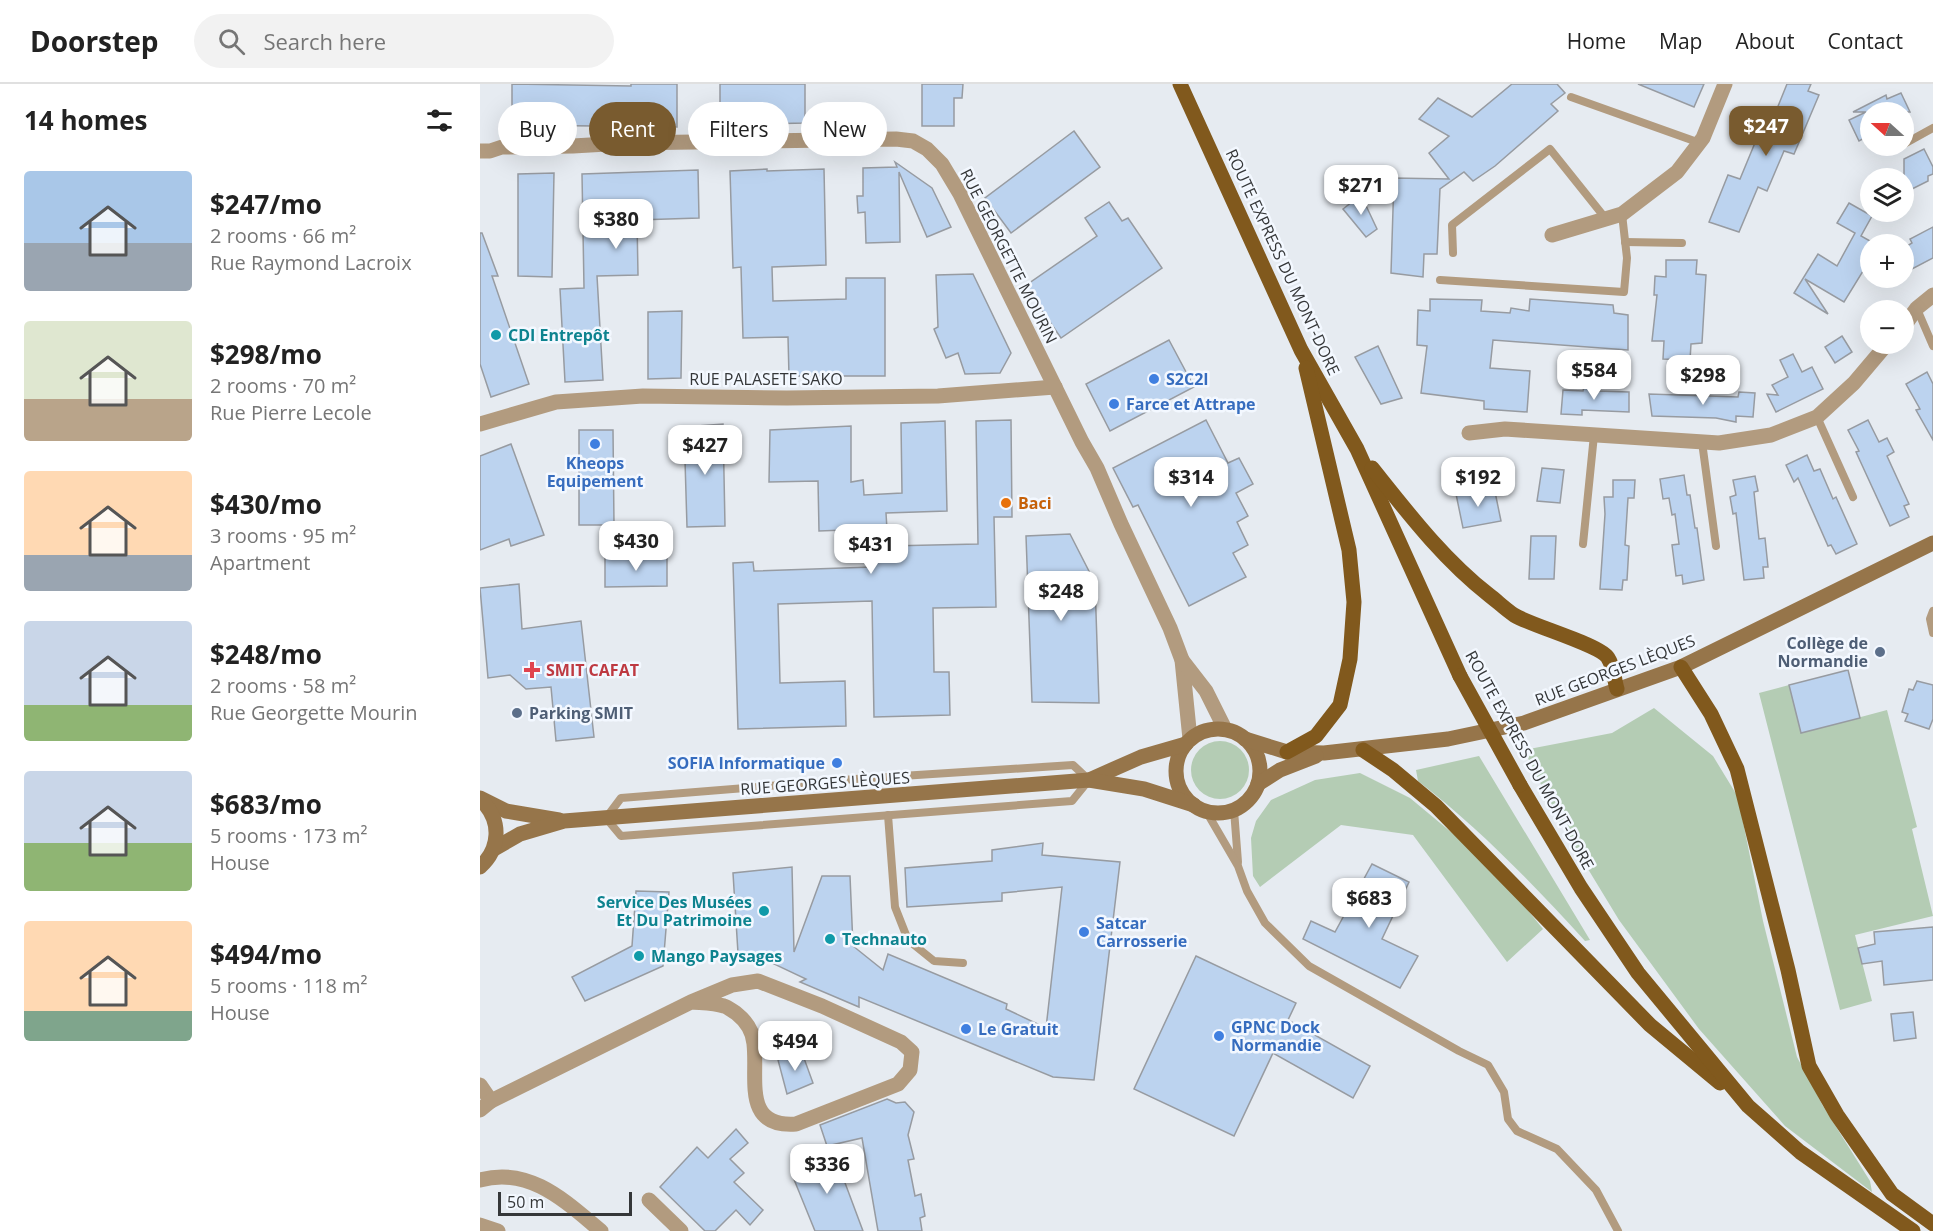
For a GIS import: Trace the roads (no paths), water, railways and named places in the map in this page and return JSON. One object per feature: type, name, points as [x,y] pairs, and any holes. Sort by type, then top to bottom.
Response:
[{"type":"main road","name":"ROUTE EXPRESS DU MONT-DORE","points":[[1180,84],[1301,350],[1357,449],[1460,676],[1520,785],[1581,888],[1638,973],[1748,1106],[1800,1152],[1913,1231]]},
{"type":"main road","points":[[1287,752],[1316,736],[1340,705],[1350,659],[1354,602],[1349,550],[1301,350]]},
{"type":"main road","points":[[1357,449],[1423,532],[1462,573],[1514,615],[1564,637],[1593,646],[1607,656],[1612,666],[1617,689]]},
{"type":"main road","name":"RUE GEORGES LÈQUES","points":[[1245,739],[1287,752],[1324,753],[1448,739],[1524,723],[1681,667],[1933,543]]},
{"type":"main road","points":[[1681,667],[1711,714],[1737,769],[1788,970],[1809,1066],[1837,1115],[1892,1194],[1933,1224]]},
{"type":"main road","points":[[1213,729],[1225,729],[1245,739],[1253,748],[1260,772],[1258,784],[1244,804],[1234,810],[1220,813],[1200,808],[1184,796],[1178,783],[1176,770],[1179,756],[1188,742],[1201,732],[1213,729]]},
{"type":"main road","name":"RUE GEORGES LÈQUES","points":[[1089,780],[1141,757],[1188,742]]},
{"type":"main road","points":[[1363,750],[1393,770],[1436,806],[1650,1025],[1748,1106]]},
{"type":"main road","name":"RUE GEORGES LÈQUES","points":[[1258,784],[1280,770],[1324,753]]},
{"type":"main road","name":"RUE GEORGES LÈQUES","points":[[480,799],[506,812],[564,821],[1089,780],[1144,789],[1200,808]]},
{"type":"main road","points":[[480,799],[494,816],[497,832],[494,849],[489,859],[480,867]]},
{"type":"main road","name":"RUE GEORGES LÈQUES","points":[[494,849],[520,834],[564,821]]},
{"type":"street","points":[[1552,235],[1622,214],[1677,172],[1703,138],[1725,84]]},
{"type":"street","name":"RUE GEORGETTE MOURIN","points":[[480,151],[502,147],[624,143],[855,139],[913,141],[927,149],[942,164],[960,194],[1097,468],[1170,628],[1182,660],[1188,742]]},
{"type":"street","points":[[1914,312],[1933,295]]},
{"type":"street","points":[[1469,433],[1505,429],[1719,443],[1771,435],[1817,417],[1854,383],[1879,354]]},
{"type":"street","name":"RUE PALASETE SAKO","points":[[480,424],[556,402],[632,397],[938,396],[1055,387]]},
{"type":"street","name":"RUE GEORGETTE MOURIN","points":[[1182,660],[1206,691],[1225,729]]},
{"type":"street","points":[[480,1085],[485,1106],[691,1002],[732,985],[758,981],[822,1006],[901,1042],[912,1052],[910,1070],[898,1084],[796,1124],[783,1125],[768,1119],[758,1107],[754,1092],[754,1043],[746,1021],[726,1006],[691,1002]]},
{"type":"street","points":[[480,1180],[521,1177],[549,1190],[601,1231]]},
{"type":"street","points":[[650,1200],[681,1231]]},
{"type":"street","points":[[480,1225],[498,1231]]},
{"type":"lane","points":[[1571,97],[1700,143]]},
{"type":"lane","points":[[1914,138],[1933,128]]},
{"type":"lane","points":[[1453,253],[1452,225],[1550,149],[1606,219]]},
{"type":"lane","points":[[1440,280],[1623,292],[1627,258],[1622,214]]},
{"type":"lane","points":[[1625,242],[1682,243]]},
{"type":"lane","points":[[1917,308],[1933,346]]},
{"type":"lane","points":[[1817,417],[1853,497]]},
{"type":"lane","points":[[1583,544],[1594,435]]},
{"type":"lane","points":[[1702,442],[1716,546]]},
{"type":"lane","points":[[1933,610],[1930,619],[1933,633]]},
{"type":"lane","points":[[606,819],[621,836],[1072,801],[1089,780]]},
{"type":"lane","points":[[1200,808],[1238,866],[1247,891],[1265,923],[1309,966],[1488,1065],[1504,1092],[1508,1119],[1517,1131],[1557,1149],[1596,1190],[1618,1231]]},
{"type":"lane","points":[[1234,810],[1238,866]]},
{"type":"lane","points":[[888,815],[895,907],[908,940],[934,961],[963,963]]},
{"type":"place","name":"CDI Entrepôt","points":[[496,335]]},
{"type":"place","name":"S2C2I","points":[[1154,379]]},
{"type":"place","name":"Farce et Attrape","points":[[1114,404]]},
{"type":"place","name":"Kheops Equipement","points":[[595,444]]},
{"type":"place","name":"Baci","points":[[1006,503]]},
{"type":"place","name":"Collège de Normandie","points":[[1880,652]]},
{"type":"place","name":"SMIT CAFAT","points":[[532,670]]},
{"type":"place","name":"Parking SMIT","points":[[517,713]]},
{"type":"place","name":"SOFIA Informatique","points":[[837,763]]},
{"type":"place","name":"Service Des Musées Et Du Patrimoine","points":[[764,911]]},
{"type":"place","name":"Satcar Carrosserie","points":[[1084,932]]},
{"type":"place","name":"Technauto","points":[[830,939]]},
{"type":"place","name":"Mango Paysages","points":[[639,956]]},
{"type":"place","name":"Le Gratuit","points":[[966,1029]]},
{"type":"place","name":"GPNC Dock Normandie","points":[[1219,1036]]}]
